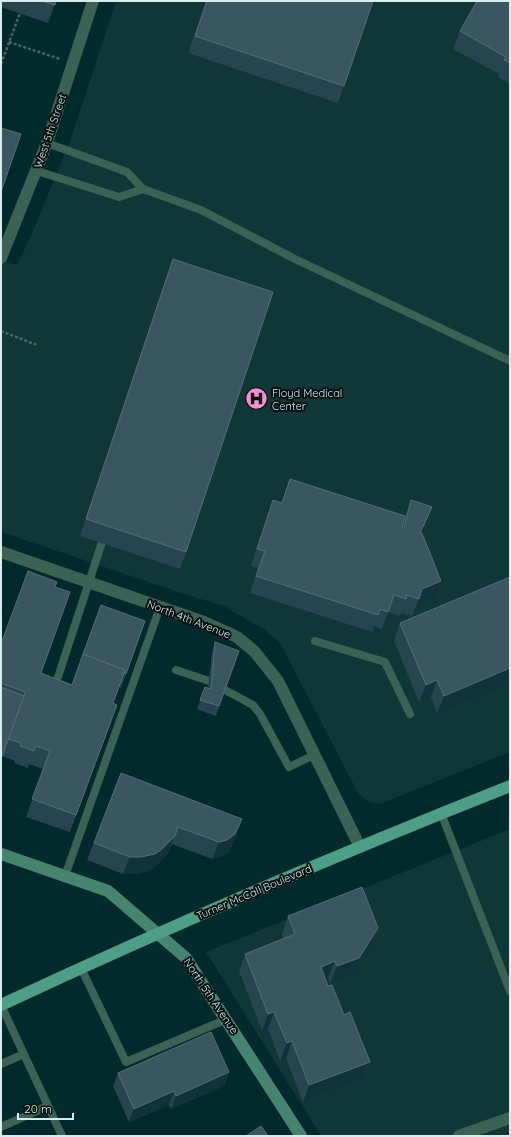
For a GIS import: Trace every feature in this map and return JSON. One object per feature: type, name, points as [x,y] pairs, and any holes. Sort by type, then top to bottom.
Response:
[{"type":"main road","name":"Turner McCall Boulevard","points":[[1,1005],[159,933],[441,813],[510,786]]},
{"type":"street","name":"West 5th Street","points":[[1,258],[47,143],[94,1]]},
{"type":"street","name":"North 4th Avenue","points":[[1,552],[204,622],[237,637],[254,651],[278,681],[360,847]]},
{"type":"street","name":"North 5th Avenue","points":[[1,854],[108,891],[159,933],[186,958],[227,1019],[300,1136]]},
{"type":"street","points":[[459,1136],[510,1118]]},
{"type":"lane","points":[[47,143],[127,172],[143,189],[201,210],[295,259],[510,361]]},
{"type":"lane","points":[[37,170],[119,197],[143,189]]},
{"type":"lane","points":[[58,676],[109,523]]},
{"type":"lane","points":[[65,876],[160,607]]},
{"type":"lane","points":[[315,641],[385,662],[410,714]]},
{"type":"lane","points":[[176,670],[209,681]]},
{"type":"lane","points":[[225,690],[253,705],[260,714],[289,767],[314,755]]},
{"type":"lane","points":[[441,813],[510,991]]},
{"type":"lane","points":[[81,968],[126,1062],[227,1019]]},
{"type":"lane","points":[[1,1005],[62,1136]]},
{"type":"lane","points":[[1,1064],[24,1054]]},
{"type":"lane","points":[[1,1127],[48,1106]]},
{"type":"path","points":[[1,64],[20,13]]},
{"type":"path","points":[[9,42],[73,63]]},
{"type":"path","points":[[1,331],[37,345]]},
{"type":"shaded area","name":"Floyd Medical Center","points":[[116,1],[510,1],[510,752],[380,804],[369,802],[358,793],[280,643],[266,631],[224,606],[187,595],[1,532],[1,261],[17,265],[30,238],[70,141]]},
{"type":"shaded area","points":[[510,829],[510,1136],[321,1136],[206,952]]},
{"type":"building","points":[[42,1],[56,1],[55,5]]},
{"type":"building","points":[[207,1],[373,1],[344,86],[195,36]]},
{"type":"building","points":[[477,1],[510,1],[510,63],[504,60],[506,57],[460,31]]},
{"type":"building","points":[[1,128],[21,134],[1,192]]},
{"type":"building","points":[[173,259],[273,292],[186,552],[86,519]]},
{"type":"building","points":[[290,479],[405,516],[402,527],[404,528],[411,500],[432,507],[420,533],[422,533],[441,581],[422,589],[419,599],[407,595],[406,599],[394,595],[388,612],[380,609],[378,615],[256,576],[265,551],[257,549],[273,500],[282,503]]},
{"type":"building","points":[[28,571],[57,582],[55,587],[70,592],[41,673],[72,685],[83,654],[125,670],[113,703],[117,705],[76,815],[32,799],[50,751],[36,746],[34,751],[20,746],[21,743],[8,739],[25,692],[1,683],[1,644]]},
{"type":"building","points":[[510,577],[510,668],[444,696],[437,680],[426,685],[400,623]]},
{"type":"building","points":[[101,605],[145,621],[126,674],[124,673],[125,670],[83,654]]},
{"type":"building","points":[[215,642],[239,651],[219,706],[200,700],[205,687],[211,689]]},
{"type":"building","points":[[1,687],[24,696],[1,759]]},
{"type":"building","points":[[121,773],[242,819],[235,834],[227,840],[219,842],[178,827],[175,836],[155,854],[141,857],[130,857],[94,843]]},
{"type":"building","points":[[362,887],[378,928],[359,958],[337,966],[335,961],[321,967],[328,986],[332,985],[344,1015],[350,1012],[370,1062],[309,1085],[292,1041],[287,1043],[274,1012],[268,1014],[245,954],[295,934],[288,916]]},
{"type":"building","points":[[211,1032],[229,1072],[176,1096],[174,1091],[134,1109],[118,1073]]},
{"type":"building","points":[[261,1126],[268,1136],[246,1136]]},
{"type":"place","name":"Floyd Medical Center","points":[[256,399]]}]
